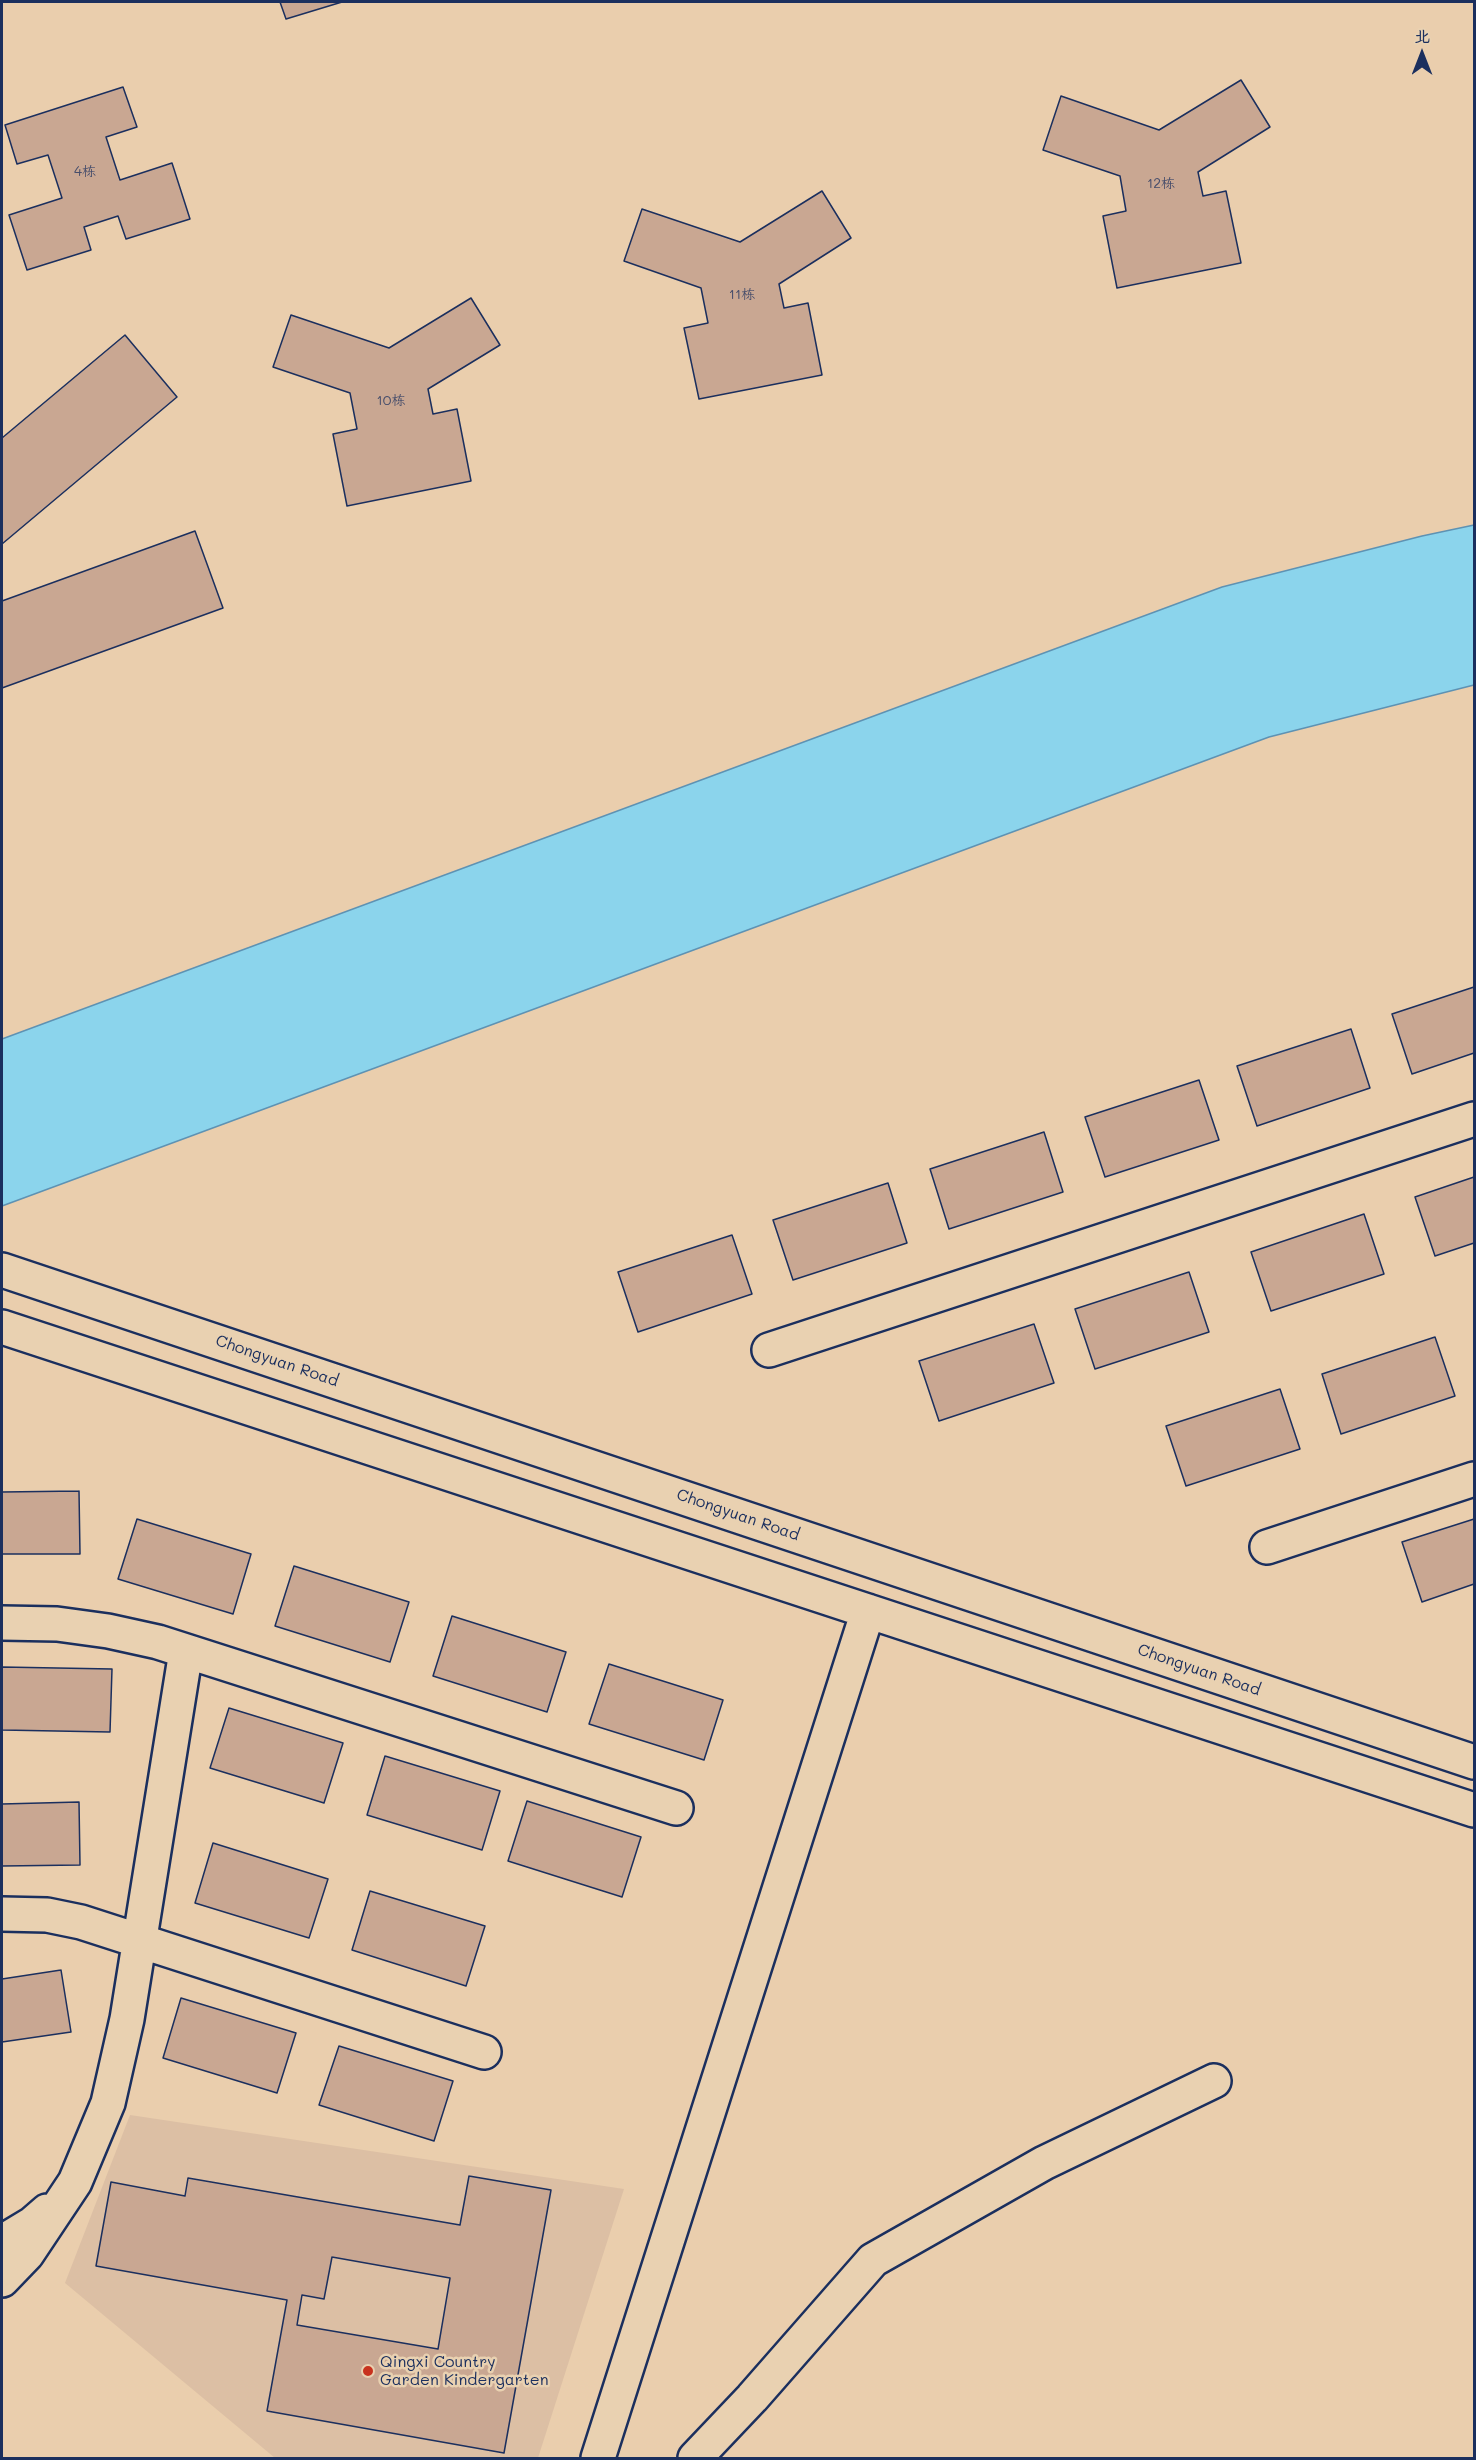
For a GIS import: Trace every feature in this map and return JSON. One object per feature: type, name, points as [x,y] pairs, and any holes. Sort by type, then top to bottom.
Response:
[{"type":"street","points":[[769,1350],[1474,1119]]},
{"type":"street","name":"Chongyuan Road","points":[[2,1270],[1474,1762]]},
{"type":"street","points":[[2,1328],[1474,1810]]},
{"type":"street","points":[[1268,1547],[1474,1479]]},
{"type":"street","points":[[598,2458],[868,1611]]},
{"type":"street","points":[[2,1623],[57,1624],[108,1631],[158,1642],[676,1808]]},
{"type":"street","points":[[2,2280],[27,2254],[75,2182],[108,2103],[127,2019],[186,1651]]},
{"type":"street","points":[[2,1914],[47,1915],[81,1922],[484,2052]]},
{"type":"street","points":[[695,2458],[752,2398],[873,2260],[1044,2163],[1214,2081]]},
{"type":"street","points":[[2,2242],[32,2224],[75,2182]]},
{"type":"shaded area","name":"Qingxi Country Garden Kindergarten","points":[[130,2115],[624,2189],[538,2458],[275,2458],[65,2283]]},
{"type":"water","points":[[1474,525],[1474,685],[1269,737],[2,1206],[2,1039],[1222,587]]},
{"type":"building","points":[[280,2],[342,2],[286,19]]},
{"type":"building","points":[[1241,80],[1270,127],[1198,172],[1203,196],[1226,191],[1241,263],[1117,288],[1103,216],[1126,211],[1120,176],[1043,150],[1061,96],[1159,130]]},
{"type":"building","points":[[123,87],[137,127],[106,137],[120,180],[172,163],[190,219],[126,239],[118,216],[84,227],[91,250],[27,270],[9,215],[62,198],[48,155],[17,164],[5,125]]},
{"type":"building","points":[[822,191],[851,238],[779,284],[784,308],[808,303],[822,375],[699,399],[684,328],[708,323],[701,288],[624,261],[642,209],[740,242]]},
{"type":"building","points":[[471,298],[500,345],[428,389],[433,414],[457,409],[471,481],[347,506],[333,434],[357,429],[350,393],[273,367],[291,315],[389,348]]},
{"type":"building","points":[[125,335],[177,397],[2,544],[2,438]]},
{"type":"building","points":[[195,531],[223,608],[2,688],[2,601]]},
{"type":"building","points":[[1474,987],[1474,1053],[1412,1074],[1392,1014]]},
{"type":"building","points":[[1351,1029],[1370,1088],[1257,1126],[1237,1066]]},
{"type":"building","points":[[1199,1080],[1219,1140],[1105,1177],[1085,1117]]},
{"type":"building","points":[[1044,1132],[1063,1192],[949,1229],[930,1169]]},
{"type":"building","points":[[1474,1177],[1474,1243],[1435,1256],[1415,1197]]},
{"type":"building","points":[[888,1183],[907,1243],[793,1280],[773,1220]]},
{"type":"building","points":[[1364,1214],[1384,1274],[1271,1311],[1251,1252]]},
{"type":"building","points":[[732,1235],[752,1294],[638,1332],[618,1272]]},
{"type":"building","points":[[1189,1272],[1209,1332],[1095,1369],[1075,1309]]},
{"type":"building","points":[[1034,1324],[1054,1383],[939,1421],[919,1361]]},
{"type":"building","points":[[1435,1337],[1455,1396],[1341,1434],[1322,1374]]},
{"type":"building","points":[[1280,1389],[1300,1449],[1186,1486],[1166,1426]]},
{"type":"building","points":[[79,1491],[80,1554],[2,1554],[2,1492]]},
{"type":"building","points":[[137,1519],[251,1554],[233,1614],[118,1579]]},
{"type":"building","points":[[1474,1519],[1474,1584],[1422,1602],[1402,1542]]},
{"type":"building","points":[[294,1566],[409,1602],[390,1662],[275,1626]]},
{"type":"building","points":[[452,1616],[566,1652],[547,1712],[433,1676]]},
{"type":"building","points":[[609,1664],[723,1700],[704,1760],[589,1724]]},
{"type":"building","points":[[2,1667],[112,1669],[110,1732],[2,1730]]},
{"type":"building","points":[[229,1708],[343,1743],[324,1803],[210,1768]]},
{"type":"building","points":[[385,1756],[500,1791],[482,1850],[367,1815]]},
{"type":"building","points":[[527,1801],[641,1837],[622,1897],[508,1861]]},
{"type":"building","points":[[79,1802],[80,1865],[2,1866],[2,1804]]},
{"type":"building","points":[[213,1843],[328,1879],[309,1938],[195,1903]]},
{"type":"building","points":[[370,1891],[485,1926],[466,1986],[352,1950]]},
{"type":"building","points":[[61,1970],[71,2032],[2,2042],[2,1979]]},
{"type":"building","points":[[181,1998],[296,2033],[277,2093],[163,2058]]},
{"type":"building","points":[[339,2046],[453,2081],[434,2141],[319,2105]]},
{"type":"building","points":[[469,2176],[551,2190],[504,2453],[267,2411],[287,2300],[96,2266],[111,2182],[185,2196],[188,2178],[460,2225]],"holes":[[[332,2257],[450,2278],[438,2349],[297,2325],[302,2295],[324,2299]]]},
{"type":"place","name":"Qingxi Country Garden Kindergarten","points":[[368,2371]]}]
